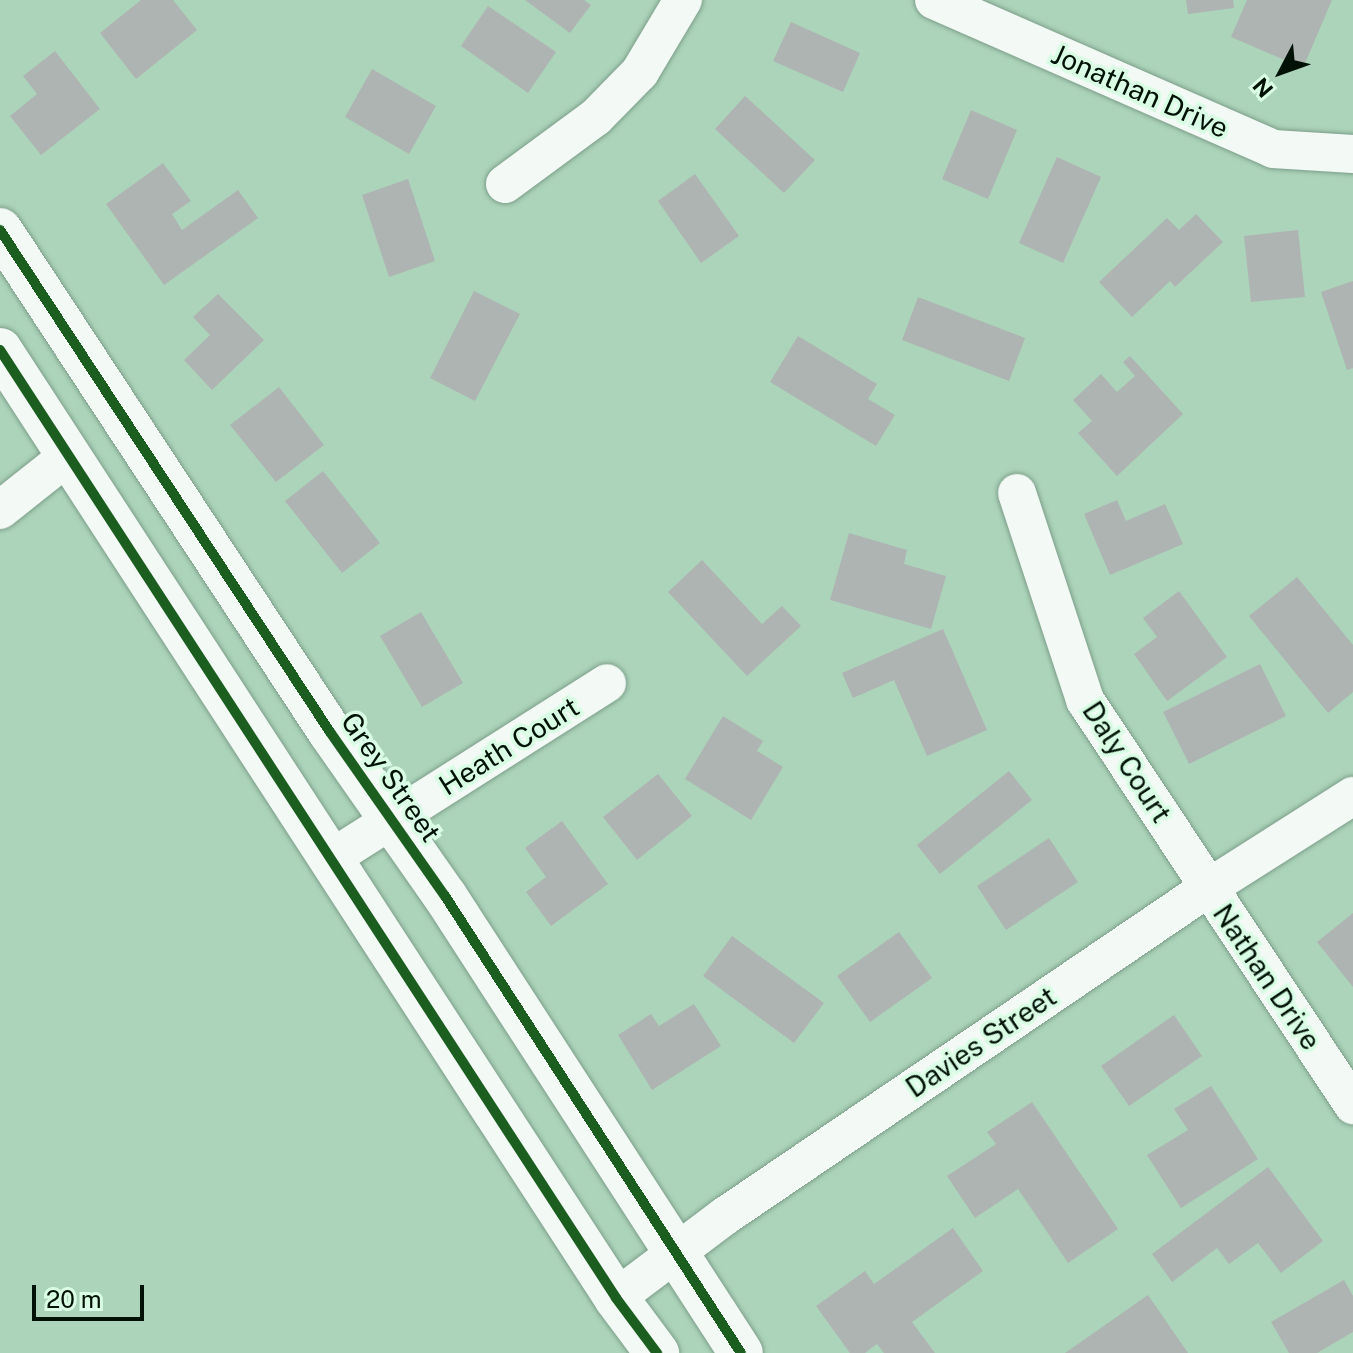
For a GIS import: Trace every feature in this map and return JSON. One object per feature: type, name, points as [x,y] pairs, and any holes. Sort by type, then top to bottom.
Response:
[{"type":"street","points":[[505,184],[596,117],[640,72],[683,0]]},
{"type":"street","name":"Jonathan Drive","points":[[934,0],[1273,149],[1353,154]]},
{"type":"street","name":"Grey Street","points":[[0,230],[330,732],[392,817],[741,1353]]},
{"type":"street","points":[[0,350],[616,1298],[657,1353]]},
{"type":"street","points":[[0,510],[68,456],[125,423]]},
{"type":"street","name":"Daly Court","points":[[1017,493],[1085,700],[1208,888]]},
{"type":"street","name":"Heath Court","points":[[330,859],[607,683]]},
{"type":"street","name":"Davies Street","points":[[616,1298],[674,1252],[1208,888],[1353,796]]},
{"type":"street","name":"Nathan Drive","points":[[1208,888],[1353,1105]]},
{"type":"building","points":[[141,0],[173,0],[197,30],[136,79],[100,33]]},
{"type":"building","points":[[525,0],[584,0],[591,5],[570,33]]},
{"type":"building","points":[[1186,0],[1233,0],[1234,8],[1188,14]]},
{"type":"building","points":[[1247,0],[1332,0],[1303,68],[1231,37]]},
{"type":"building","points":[[488,6],[556,52],[528,93],[461,46]]},
{"type":"building","points":[[791,22],[860,53],[843,92],[773,61]]},
{"type":"building","points":[[55,51],[100,109],[41,155],[10,116],[37,94],[23,76]]},
{"type":"building","points":[[372,69],[436,106],[409,154],[345,117]]},
{"type":"building","points":[[745,96],[815,160],[784,193],[715,129]]},
{"type":"building","points":[[971,110],[1017,130],[988,199],[942,179]]},
{"type":"building","points":[[1057,157],[1101,177],[1063,263],[1019,243]]},
{"type":"building","points":[[163,163],[191,201],[172,214],[182,230],[238,190],[258,218],[164,285],[106,204]]},
{"type":"building","points":[[695,174],[739,236],[701,263],[658,201]]},
{"type":"building","points":[[408,179],[435,261],[389,277],[362,195]]},
{"type":"building","points":[[1196,214],[1223,242],[1175,287],[1170,281],[1132,317],[1099,282],[1167,218],[1179,230]]},
{"type":"building","points":[[1298,230],[1305,297],[1251,302],[1244,236]]},
{"type":"building","points":[[1353,281],[1353,368],[1347,370],[1321,292]]},
{"type":"building","points":[[474,291],[520,314],[475,401],[430,378]]},
{"type":"building","points":[[218,294],[264,340],[212,390],[184,360],[210,335],[193,317]]},
{"type":"building","points":[[918,297],[1025,338],[1009,381],[902,340]]},
{"type":"building","points":[[798,336],[877,384],[868,399],[895,415],[876,446],[770,382]]},
{"type":"building","points":[[1130,356],[1183,414],[1117,476],[1078,433],[1092,421],[1073,400],[1101,374],[1117,392],[1135,376],[1123,362]]},
{"type":"building","points":[[279,387],[324,445],[276,482],[230,425]]},
{"type":"building","points":[[323,471],[380,543],[342,573],[285,501]]},
{"type":"building","points":[[1117,500],[1126,521],[1165,504],[1183,544],[1110,575],[1084,514]]},
{"type":"building","points":[[849,533],[907,550],[904,564],[946,576],[931,629],[830,600]]},
{"type":"building","points":[[702,560],[762,624],[782,606],[801,626],[747,676],[668,592]]},
{"type":"building","points":[[1297,577],[1353,645],[1353,692],[1328,713],[1249,616]]},
{"type":"building","points":[[1179,591],[1227,657],[1167,701],[1134,654],[1157,637],[1143,618]]},
{"type":"building","points":[[421,612],[463,683],[422,707],[380,636]]},
{"type":"building","points":[[943,629],[987,730],[927,756],[894,680],[853,698],[842,673]]},
{"type":"building","points":[[1260,664],[1286,716],[1189,764],[1163,712]]},
{"type":"building","points":[[723,716],[763,741],[757,751],[783,767],[751,820],[685,779]]},
{"type":"building","points":[[1009,771],[1032,800],[940,874],[917,845]]},
{"type":"building","points":[[658,774],[692,816],[637,860],[603,817]]},
{"type":"building","points":[[562,821],[608,884],[551,926],[526,892],[546,877],[525,848]]},
{"type":"building","points":[[1049,838],[1078,882],[1006,930],[977,886]]},
{"type":"building","points":[[1353,913],[1353,987],[1317,942]]},
{"type":"building","points":[[899,932],[932,978],[870,1022],[837,976]]},
{"type":"building","points":[[732,936],[824,1003],[794,1043],[703,976]]},
{"type":"building","points":[[694,1004],[721,1046],[652,1090],[618,1035],[651,1014],[659,1026]]},
{"type":"building","points":[[1174,1015],[1202,1056],[1129,1106],[1101,1066]]},
{"type":"building","points":[[1211,1086],[1258,1159],[1181,1208],[1147,1155],[1188,1130],[1174,1109]]},
{"type":"building","points":[[1032,1102],[1118,1229],[1068,1263],[1018,1189],[975,1218],[947,1176],[996,1144],[987,1132]]},
{"type":"building","points":[[1268,1167],[1323,1241],[1281,1273],[1258,1243],[1229,1264],[1217,1248],[1172,1282],[1152,1254]]},
{"type":"building","points":[[953,1228],[983,1271],[912,1322],[935,1353],[884,1353],[877,1344],[865,1353],[850,1353],[816,1306],[865,1271],[874,1284]]},
{"type":"building","points":[[1344,1280],[1353,1296],[1353,1332],[1317,1353],[1289,1353],[1271,1322]]},
{"type":"building","points":[[1148,1295],[1188,1353],[1065,1353]]},
{"type":"cycle path","points":[[0,230],[330,732],[445,896],[741,1353]]},
{"type":"cycle path","points":[[0,350],[616,1298],[657,1353]]}]
